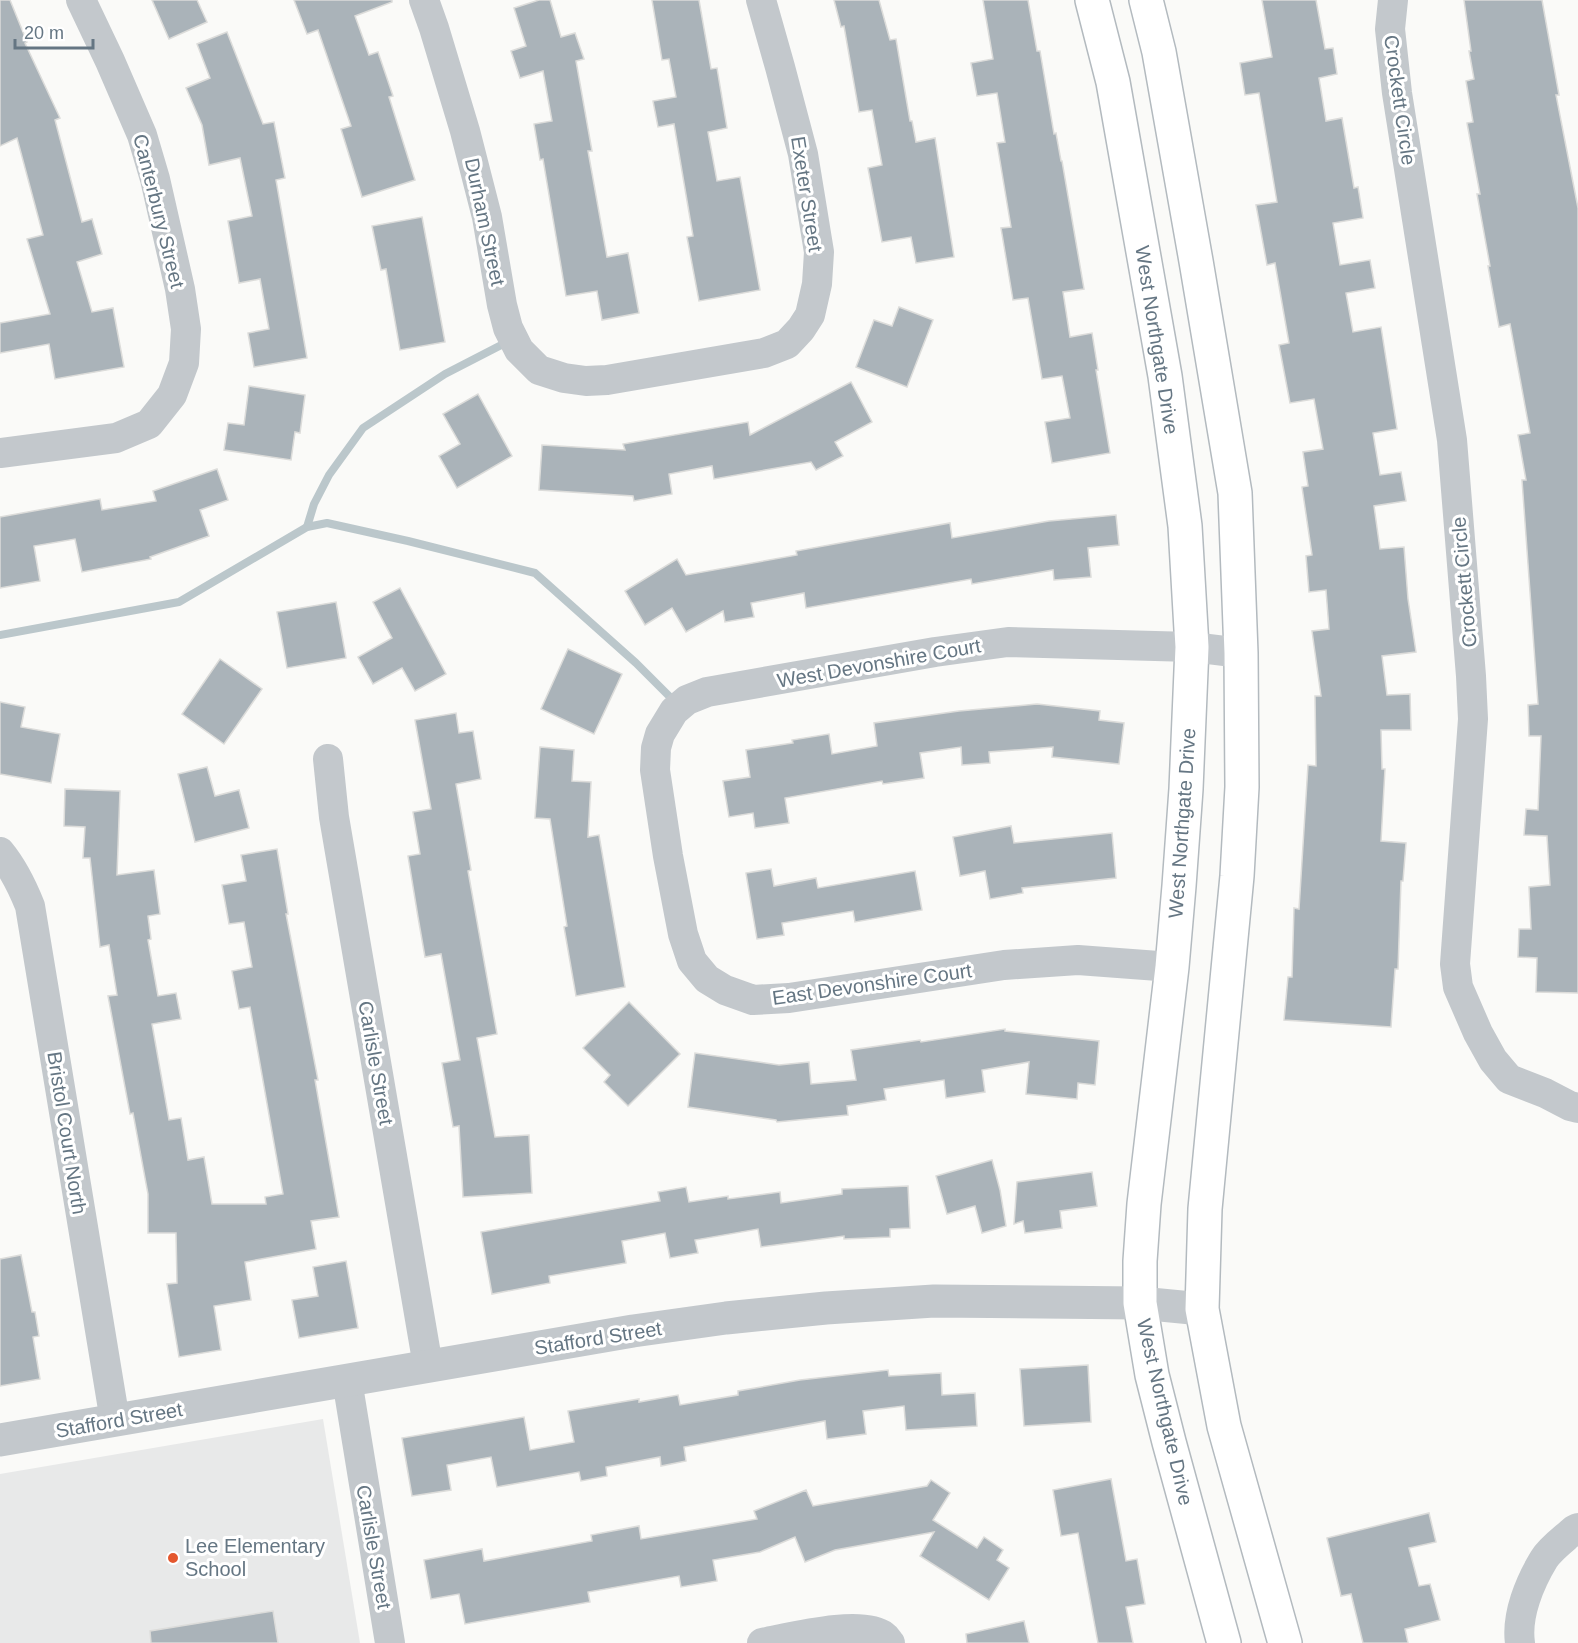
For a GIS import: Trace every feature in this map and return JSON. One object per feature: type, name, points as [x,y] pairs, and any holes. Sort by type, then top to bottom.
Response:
[{"type":"main road","name":"West Northgate Drive","points":[[1092,0],[1113,82],[1165,376],[1185,526],[1192,647],[1186,789],[1172,967],[1144,1204],[1140,1303],[1152,1375],[1163,1420],[1224,1643]]},
{"type":"main road","points":[[1146,0],[1162,63],[1235,493],[1241,653],[1242,787],[1237,876],[1205,1209],[1202,1309],[1224,1426],[1285,1643]]},
{"type":"street","name":"Canterbury Street","points":[[0,453],[116,438],[149,424],[172,395],[184,363],[186,329],[180,289],[155,179],[142,135],[81,0]]},
{"type":"street","name":"Durham Street","points":[[424,0],[465,131],[487,217],[508,328],[519,350],[539,370],[564,378],[586,381],[607,380]]},
{"type":"street","name":"Exeter Street","points":[[607,380],[764,353],[787,344],[810,315],[817,284],[819,252],[803,154],[761,0]]},
{"type":"street","name":"Crockett Circle","points":[[1393,0],[1390,29],[1397,93],[1452,440],[1471,676],[1473,719],[1455,964],[1458,987],[1478,1033],[1493,1060],[1509,1078],[1578,1108]]},
{"type":"street","name":"West Devonshire Court","points":[[668,856],[655,770],[656,748],[660,734],[674,711],[687,700],[707,692],[935,652],[1008,642],[1192,647],[1241,653]]},
{"type":"street","name":"Carlisle Street","points":[[328,759],[334,817],[428,1366]]},
{"type":"street","name":"Bristol Court North","points":[[0,852],[22,884],[30,906],[115,1421]]},
{"type":"street","name":"East Devonshire Court","points":[[668,856],[683,934],[692,961],[707,979],[725,990],[753,1000],[789,999],[1004,965],[1078,960],[1172,967]]},
{"type":"street","name":"Stafford Street","points":[[0,1440],[633,1331],[726,1318],[826,1308],[934,1301],[1140,1303],[1202,1309]]},
{"type":"street","name":"Carlisle Street","points":[[346,1380],[390,1643]]},
{"type":"street","points":[[1520,1643],[1525,1597],[1545,1558],[1578,1528]]},
{"type":"street","points":[[762,1643],[846,1629],[867,1629],[884,1635],[890,1643]]},
{"type":"shaded area","name":"Lee Elementary School","points":[[323,1419],[360,1643],[0,1643],[0,1474]]},
{"type":"building","points":[[0,0],[10,0],[27,42],[25,43],[60,118],[55,120],[82,222],[92,219],[102,254],[77,262],[92,312],[113,308],[124,367],[55,379],[49,344],[0,353],[0,323],[50,314],[27,239],[43,235],[17,138],[0,146]]},
{"type":"building","points":[[152,0],[197,0],[207,22],[169,39]]},
{"type":"building","points":[[294,0],[392,0],[392,2],[355,16],[369,55],[378,52],[393,96],[389,97],[415,180],[362,197],[341,129],[351,126],[318,30],[307,34]]},
{"type":"building","points":[[539,0],[550,0],[561,37],[575,33],[584,59],[576,61],[592,151],[588,151],[607,257],[628,253],[639,313],[602,320],[597,291],[566,296],[543,159],[540,160],[534,124],[552,121],[543,71],[520,78],[511,51],[526,46],[514,8]]},
{"type":"building","points":[[652,0],[699,0],[711,69],[717,68],[727,128],[708,132],[717,181],[740,177],[760,290],[699,301],[687,237],[693,236],[674,124],[658,127],[653,101],[676,97],[669,59],[662,60]]},
{"type":"building","points":[[834,0],[879,0],[890,40],[896,39],[910,121],[912,121],[916,142],[935,138],[954,257],[916,263],[911,237],[882,242],[868,168],[882,165],[872,110],[859,112],[844,26],[841,27]]},
{"type":"building","points":[[983,0],[1028,0],[1037,51],[1040,51],[1054,134],[1056,133],[1062,161],[1084,289],[1063,292],[1070,337],[1092,333],[1110,453],[1052,463],[1045,422],[1070,418],[1062,376],[1042,379],[1028,298],[1013,300],[1001,228],[1011,227],[997,143],[1005,142],[997,93],[977,96],[971,63],[993,59]]},
{"type":"building","points":[[1262,0],[1316,0],[1325,49],[1333,48],[1337,74],[1319,78],[1326,121],[1342,118],[1354,188],[1358,187],[1363,218],[1333,223],[1340,265],[1370,260],[1375,288],[1346,293],[1353,332],[1381,327],[1397,429],[1373,433],[1380,475],[1401,472],[1406,501],[1374,506],[1380,549],[1404,547],[1408,599],[1416,652],[1382,656],[1387,695],[1410,694],[1411,730],[1381,730],[1382,769],[1385,769],[1381,841],[1406,843],[1403,881],[1401,881],[1398,969],[1395,969],[1391,1027],[1284,1020],[1288,977],[1292,977],[1294,908],[1299,909],[1308,765],[1316,766],[1315,696],[1321,696],[1312,631],[1329,629],[1326,590],[1309,592],[1306,556],[1312,555],[1302,487],[1308,486],[1303,452],[1323,449],[1314,399],[1290,403],[1279,345],[1289,343],[1275,263],[1267,265],[1256,205],[1277,202],[1259,93],[1245,95],[1240,63],[1272,57]]},
{"type":"building","points":[[1464,0],[1542,0],[1559,95],[1556,95],[1578,208],[1578,993],[1536,992],[1537,958],[1518,957],[1519,929],[1531,929],[1529,887],[1550,885],[1547,836],[1524,835],[1526,809],[1538,810],[1541,736],[1529,736],[1528,705],[1538,704],[1522,480],[1526,480],[1518,435],[1530,433],[1510,324],[1499,327],[1477,194],[1480,194],[1467,123],[1473,122],[1466,81],[1474,79]]},
{"type":"building","points":[[227,32],[263,124],[274,122],[285,178],[276,180],[307,358],[254,367],[248,333],[269,329],[260,279],[239,283],[228,221],[252,216],[240,158],[209,165],[202,125],[186,88],[210,78],[197,44]]},
{"type":"building","points":[[422,217],[445,342],[400,350],[386,269],[381,270],[372,226]]},
{"type":"building","points":[[899,307],[933,320],[907,387],[856,367],[874,320],[892,326]]},
{"type":"building","points":[[851,382],[872,422],[835,442],[843,456],[816,470],[811,462],[714,479],[712,466],[669,474],[672,494],[634,501],[633,496],[539,490],[542,445],[625,450],[623,444],[748,422],[750,435]]},
{"type":"building","points":[[249,386],[305,395],[300,433],[295,432],[291,460],[224,450],[228,423],[244,425]]},
{"type":"building","points":[[478,394],[512,456],[457,488],[439,456],[460,444],[443,414]]},
{"type":"building","points":[[217,469],[228,500],[200,510],[209,536],[150,557],[151,559],[82,572],[75,539],[34,546],[40,581],[0,588],[0,517],[100,499],[102,510],[156,501],[153,491]]},
{"type":"building","points":[[1116,515],[1119,545],[1088,548],[1091,577],[1054,580],[1053,570],[972,584],[971,579],[806,608],[804,593],[751,603],[754,617],[725,622],[723,611],[686,632],[672,608],[645,625],[625,591],[677,559],[686,575],[797,555],[796,551],[950,523],[952,538],[1049,521]]},
{"type":"building","points":[[400,588],[446,674],[415,691],[402,668],[373,684],[358,657],[392,638],[373,602]]},
{"type":"building","points":[[336,602],[346,658],[287,668],[277,612]]},
{"type":"building","points":[[568,649],[622,674],[594,734],[541,709]]},
{"type":"building","points":[[220,659],[262,689],[224,744],[182,714]]},
{"type":"building","points":[[0,702],[25,707],[21,727],[60,734],[51,783],[0,774]]},
{"type":"building","points":[[1037,704],[1100,711],[1099,720],[1124,723],[1119,764],[1052,757],[1053,747],[989,752],[990,763],[962,765],[961,747],[920,753],[924,778],[883,784],[882,781],[785,798],[789,823],[755,828],[753,813],[729,817],[723,781],[750,777],[746,750],[793,743],[792,740],[829,734],[832,754],[877,746],[874,723],[959,711]]},
{"type":"building","points":[[456,713],[459,733],[473,731],[481,779],[456,784],[471,870],[468,871],[497,1034],[477,1038],[495,1137],[529,1135],[532,1193],[463,1197],[459,1126],[453,1127],[442,1063],[460,1060],[441,954],[425,957],[408,856],[420,854],[413,812],[431,809],[415,720]]},
{"type":"building","points":[[540,747],[574,750],[572,781],[591,782],[588,837],[599,835],[625,987],[576,996],[564,927],[567,926],[550,819],[535,818]]},
{"type":"building","points":[[207,767],[215,796],[239,790],[249,828],[195,842],[178,774]]},
{"type":"building","points":[[65,789],[120,791],[117,875],[154,870],[160,914],[148,916],[151,939],[148,940],[158,996],[176,993],[181,1019],[152,1024],[169,1120],[181,1118],[188,1160],[204,1157],[212,1204],[266,1204],[265,1197],[283,1194],[250,1007],[239,1009],[232,971],[252,967],[244,922],[229,924],[222,885],[246,881],[241,855],[277,849],[288,914],[286,914],[318,1080],[315,1080],[339,1217],[311,1221],[316,1249],[245,1262],[251,1300],[214,1306],[221,1350],[179,1357],[167,1284],[177,1283],[176,1233],[148,1233],[148,1194],[133,1113],[130,1114],[108,996],[117,995],[109,945],[100,947],[90,858],[83,858],[85,827],[64,826]]},
{"type":"building","points":[[1011,826],[1014,843],[1112,833],[1116,878],[1022,888],[1023,893],[990,899],[985,871],[960,876],[953,837]]},
{"type":"building","points":[[771,869],[774,886],[816,878],[818,888],[915,871],[922,910],[855,922],[853,911],[782,923],[784,935],[757,939],[746,873]]},
{"type":"building","points":[[629,1002],[680,1054],[628,1106],[604,1082],[610,1075],[583,1048]]},
{"type":"building","points":[[1005,1029],[1005,1031],[1099,1041],[1095,1085],[1078,1083],[1077,1099],[1026,1094],[1029,1062],[982,1070],[985,1092],[946,1098],[944,1080],[884,1089],[886,1100],[847,1106],[848,1115],[777,1122],[776,1120],[688,1107],[695,1053],[779,1065],[809,1062],[811,1084],[856,1080],[851,1050]]},
{"type":"building","points":[[992,1160],[1006,1226],[982,1233],[975,1206],[947,1214],[936,1176]]},
{"type":"building","points":[[1092,1172],[1097,1206],[1060,1211],[1062,1228],[1025,1233],[1023,1221],[1014,1224],[1017,1182]]},
{"type":"building","points":[[908,1186],[910,1228],[890,1229],[890,1237],[844,1239],[844,1236],[761,1247],[758,1229],[695,1240],[698,1253],[670,1258],[665,1233],[622,1241],[626,1263],[549,1276],[550,1283],[492,1294],[481,1232],[660,1201],[658,1192],[686,1187],[689,1202],[780,1192],[781,1203],[842,1194],[842,1189]]},
{"type":"building","points":[[21,1255],[39,1336],[33,1337],[40,1379],[0,1386],[0,1259]]},
{"type":"building","points":[[346,1261],[358,1328],[299,1338],[292,1300],[318,1296],[313,1267]]},
{"type":"building","points":[[1088,1365],[1091,1422],[1024,1426],[1020,1369]]},
{"type":"building","points":[[888,1370],[889,1376],[941,1373],[942,1395],[975,1393],[977,1426],[906,1430],[904,1406],[863,1411],[866,1434],[827,1439],[825,1421],[684,1447],[686,1461],[661,1466],[660,1457],[606,1467],[607,1476],[581,1481],[579,1472],[497,1487],[491,1457],[447,1465],[451,1490],[412,1496],[402,1438],[524,1417],[530,1450],[574,1442],[568,1411],[678,1395],[680,1405],[738,1395],[738,1391],[800,1380]]},
{"type":"building","points":[[1111,1479],[1126,1561],[1137,1559],[1145,1604],[1126,1607],[1133,1643],[1098,1643],[1078,1533],[1061,1536],[1053,1490]]},
{"type":"building","points":[[931,1480],[950,1493],[933,1520],[977,1548],[984,1537],[1003,1550],[997,1560],[1009,1568],[989,1600],[920,1556],[934,1532],[835,1550],[805,1562],[795,1537],[760,1552],[713,1560],[717,1581],[681,1587],[679,1576],[588,1592],[590,1602],[465,1624],[459,1594],[431,1599],[424,1560],[482,1549],[484,1561],[592,1541],[591,1535],[639,1526],[641,1539],[757,1519],[754,1511],[806,1490],[813,1506],[927,1486]]},
{"type":"building","points":[[1429,1513],[1436,1542],[1409,1548],[1419,1586],[1430,1584],[1440,1620],[1405,1629],[1408,1643],[1363,1643],[1351,1594],[1341,1596],[1327,1538]]},
{"type":"building","points":[[273,1611],[278,1643],[151,1643],[150,1631]]},
{"type":"building","points":[[1024,1621],[1029,1643],[967,1643],[966,1634]]},
{"type":"waterway","points":[[307,527],[314,504],[329,475],[363,428],[445,374],[509,341]]},
{"type":"waterway","points":[[0,635],[179,602],[307,527],[327,523],[535,573],[636,663],[674,701]]},
{"type":"place","name":"Lee Elementary School","points":[[173,1558]]}]
